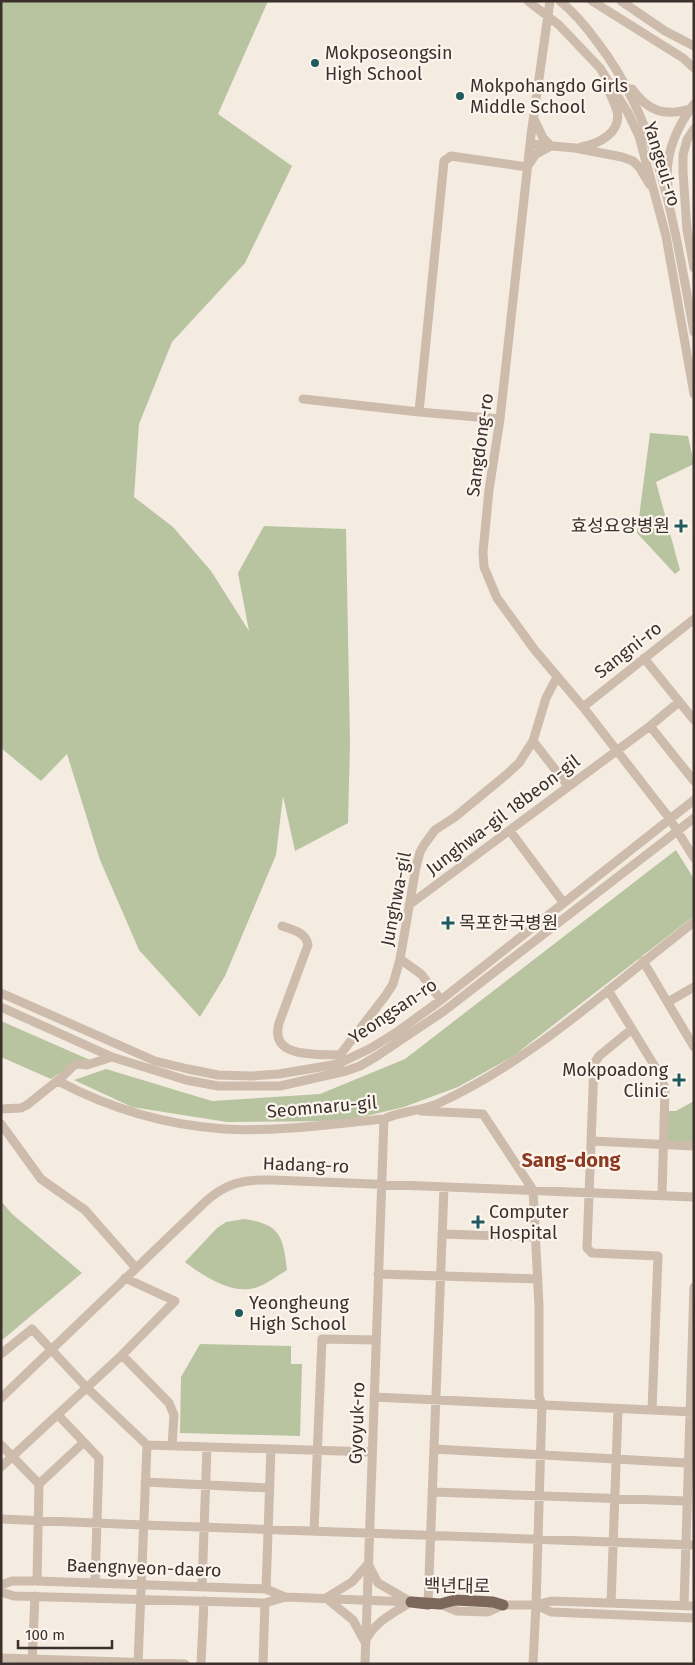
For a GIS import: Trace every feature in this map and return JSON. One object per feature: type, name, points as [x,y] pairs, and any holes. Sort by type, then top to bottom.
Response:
[{"type":"main road","name":"백년대로","points":[[410,1602],[440,1604],[454,1600],[492,1602],[503,1605]]},
{"type":"street","name":"Yangeul-ro","points":[[528,1],[559,25],[600,68],[639,136],[663,222],[694,394]]},
{"type":"street","name":"Sangdong-ro","points":[[550,1],[527,167],[500,419],[489,490],[483,552],[484,567],[496,598],[670,819],[694,858]]},
{"type":"street","name":"Yangeul-ro","points":[[560,1],[590,31],[619,71],[658,160],[676,234],[694,332]]},
{"type":"street","points":[[592,1],[683,58],[694,68]]},
{"type":"street","points":[[621,1],[665,31],[694,46]]},
{"type":"street","points":[[575,148],[596,144],[607,138],[616,124],[618,113],[603,80],[582,48]]},
{"type":"street","points":[[619,71],[639,99],[651,108],[663,113],[679,113],[692,107]]},
{"type":"street","points":[[676,234],[667,182],[670,148],[680,124],[692,107]]},
{"type":"street","points":[[534,119],[543,138],[551,146]]},
{"type":"street","points":[[694,129],[687,140],[683,155],[683,172],[687,230],[694,268]]},
{"type":"street","points":[[530,144],[575,148],[633,161],[639,167],[651,187],[663,222]]},
{"type":"street","points":[[419,412],[444,161],[451,156],[527,167],[536,154],[551,146]]},
{"type":"street","points":[[303,399],[500,419]]},
{"type":"street","name":"Sangni-ro","points":[[583,707],[694,619]]},
{"type":"street","points":[[644,658],[694,720]]},
{"type":"street","name":"Junghwa-gil","points":[[340,1064],[393,984],[400,959],[420,852],[435,830],[455,817],[519,763],[533,741],[546,698],[557,676]]},
{"type":"street","name":"Junghwa-gil 18beon-gil","points":[[409,905],[650,726],[679,702]]},
{"type":"street","points":[[650,726],[694,781]]},
{"type":"street","points":[[533,741],[568,786]]},
{"type":"street","name":"Yeongsan-ro","points":[[1,1008],[112,1057],[186,1080],[218,1086],[280,1086],[340,1064],[397,1032],[441,1000],[694,800]]},
{"type":"street","name":"Yeongsan-ro","points":[[1,994],[155,1061],[188,1070],[218,1075],[252,1076],[280,1074],[340,1064],[360,1066],[444,1011],[694,818]]},
{"type":"street","points":[[678,830],[694,823]]},
{"type":"street","points":[[510,831],[563,902]]},
{"type":"street","name":"Seomnaru-gil","points":[[58,1081],[114,1107],[171,1122],[224,1129],[278,1128],[384,1119],[394,1114],[437,1104],[492,1074],[550,1035],[694,922]]},
{"type":"street","points":[[282,926],[304,935],[308,945],[279,1023],[278,1037],[282,1045],[298,1052],[316,1055],[340,1064]]},
{"type":"street","points":[[400,959],[421,974],[441,1000]]},
{"type":"street","points":[[643,961],[694,1047]]},
{"type":"street","points":[[668,1002],[694,987]]},
{"type":"street","points":[[608,990],[662,1078],[664,1090],[662,1195]]},
{"type":"street","points":[[632,1029],[599,1056],[594,1064],[587,1248],[592,1253],[658,1256],[652,1410]]},
{"type":"street","points":[[1,1109],[21,1108],[58,1081],[68,1070],[77,1064],[87,1065],[112,1057]]},
{"type":"street","points":[[415,1109],[483,1114],[533,1190],[538,1279],[539,1396],[542,1405],[533,1664]]},
{"type":"street","name":"Gyoyuk-ro","points":[[365,1664],[384,1119]]},
{"type":"street","points":[[1,1124],[40,1179],[85,1210],[136,1268]]},
{"type":"street","points":[[592,1141],[694,1146]]},
{"type":"street","name":"Hadang-ro","points":[[1,1398],[210,1197],[237,1182],[259,1179],[694,1197]]},
{"type":"street","points":[[428,1604],[444,1187]]},
{"type":"street","points":[[442,1234],[536,1237]]},
{"type":"street","points":[[378,1274],[538,1279]]},
{"type":"street","points":[[1,1467],[122,1355],[175,1301],[125,1278]]},
{"type":"street","points":[[684,1606],[689,1545],[686,1501],[692,1412],[694,1287]]},
{"type":"street","points":[[1,1354],[32,1329],[87,1388],[147,1445],[372,1452]]},
{"type":"street","points":[[314,1531],[322,1340],[376,1340]]},
{"type":"street","points":[[122,1355],[169,1403],[174,1415],[172,1446]]},
{"type":"street","points":[[374,1397],[692,1412]]},
{"type":"street","points":[[611,1603],[618,1408]]},
{"type":"street","points":[[58,1415],[99,1458],[94,1583]]},
{"type":"street","points":[[39,1484],[84,1442]]},
{"type":"street","points":[[1,1445],[39,1484],[37,1581]]},
{"type":"street","points":[[138,1663],[147,1445]]},
{"type":"street","points":[[202,1587],[207,1447]]},
{"type":"street","points":[[266,1589],[271,1449]]},
{"type":"street","points":[[434,1449],[688,1463]]},
{"type":"street","points":[[145,1482],[269,1488]]},
{"type":"street","points":[[433,1492],[686,1501]]},
{"type":"street","points":[[1,1519],[689,1545]]},
{"type":"street","points":[[368,1564],[378,1583],[410,1602],[379,1623],[368,1635],[365,1642],[353,1620],[326,1598],[352,1582],[368,1564]]},
{"type":"street","name":"Baengnyeon-daero","points":[[1,1585],[12,1581],[37,1581],[266,1589],[285,1597]]},
{"type":"street","name":"Baengnyeon-daero","points":[[1,1592],[14,1596],[141,1598],[264,1603],[285,1597],[410,1602]]},
{"type":"street","points":[[32,1661],[35,1596]]},
{"type":"street","points":[[536,1606],[552,1600],[694,1606]]},
{"type":"street","points":[[201,1664],[204,1601]]},
{"type":"street","points":[[263,1664],[264,1603]]},
{"type":"street","points":[[503,1605],[536,1606],[551,1612],[694,1618]]},
{"type":"street","points":[[1,1658],[32,1661],[185,1664]]},
{"type":"green space","points":[[1,1],[268,1],[218,114],[292,166],[245,263],[172,342],[139,424],[134,497],[173,527],[211,571],[249,631],[238,573],[264,526],[346,529],[350,742],[348,823],[295,851],[283,796],[276,855],[225,976],[200,1017],[139,950],[100,860],[67,754],[41,781],[1,748]]},
{"type":"green space","points":[[650,433],[688,436],[694,464],[656,482],[680,570],[675,574],[637,533]]},
{"type":"green space","points":[[676,850],[694,879],[694,916],[512,1057],[458,1087],[404,1107],[345,1121],[227,1122],[132,1107],[74,1080],[106,1069],[212,1101],[320,1094],[405,1059]]},
{"type":"green space","points":[[1,1021],[90,1060],[77,1061],[51,1079],[1,1057]]},
{"type":"green space","points":[[694,1101],[694,1142],[668,1141],[667,1111],[676,1111]]},
{"type":"green space","points":[[1,1201],[12,1214],[82,1273],[1,1341]]},
{"type":"green space","points":[[244,1219],[266,1224],[278,1234],[284,1249],[287,1270],[259,1287],[241,1289],[223,1285],[198,1272],[185,1262],[217,1228],[226,1222]]},
{"type":"green space","points":[[200,1344],[291,1346],[291,1364],[302,1364],[300,1436],[180,1433],[181,1377]]},
{"type":"place","name":"Mokposeongsin High School","points":[[315,63]]},
{"type":"place","name":"Mokpohangdo Girls Middle School","points":[[460,96]]},
{"type":"place","name":"효성요양병원","points":[[681,526]]},
{"type":"place","name":"목포한국병원","points":[[448,923]]},
{"type":"place","name":"Mokpoadong Clinic","points":[[679,1080]]},
{"type":"place","name":"Computer Hospital","points":[[478,1222]]},
{"type":"place","name":"Yeongheung High School","points":[[239,1313]]},
{"type":"district","name":"Sang-dong","points":[[571,1160]]}]
